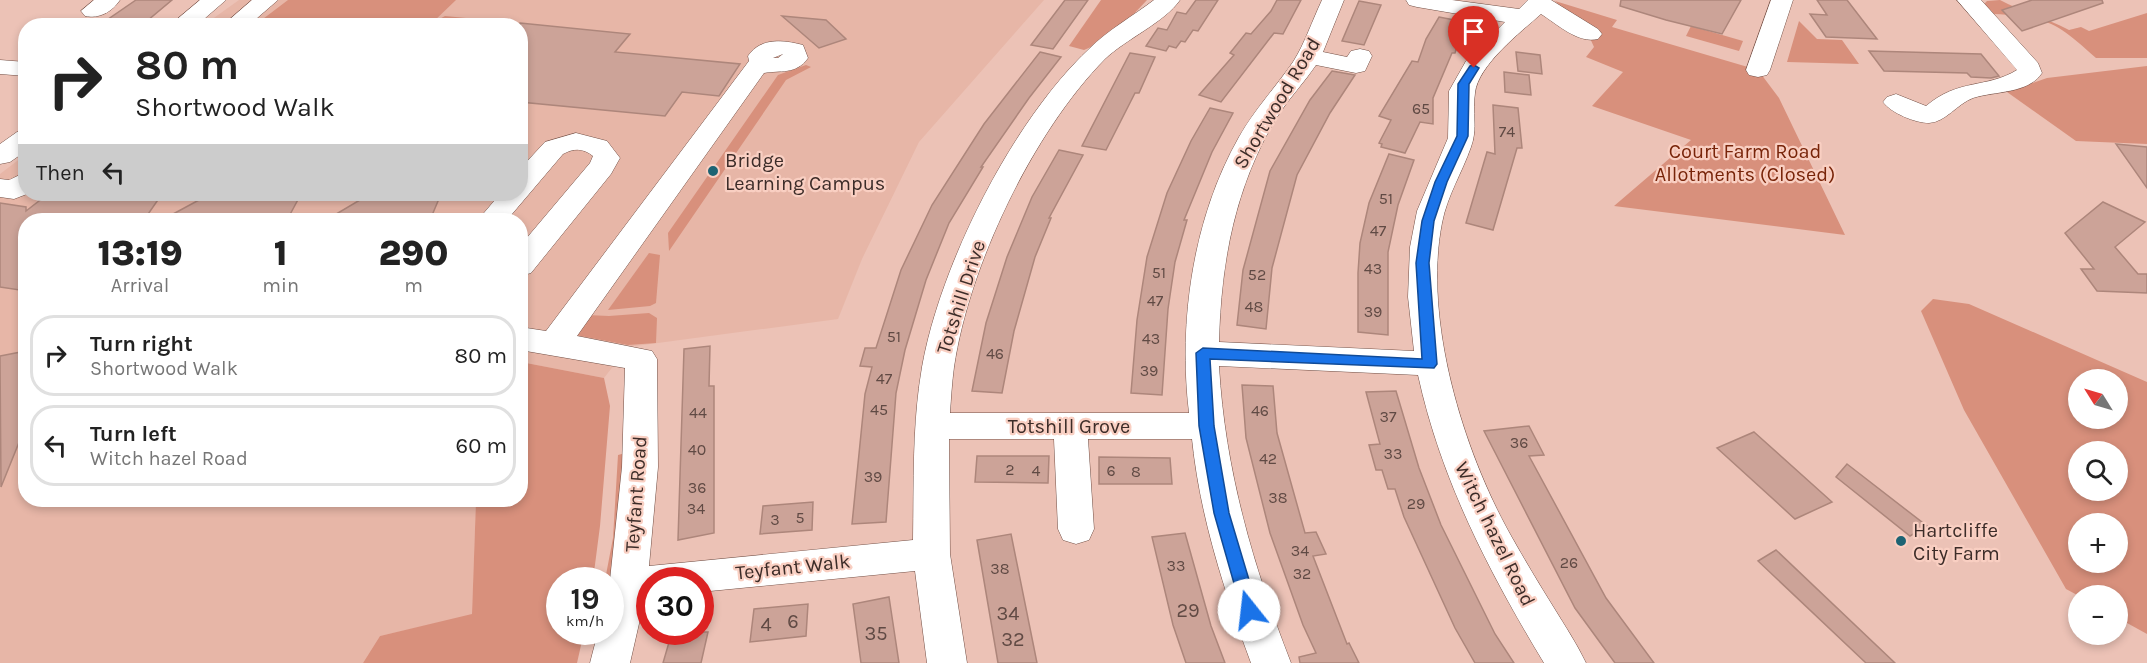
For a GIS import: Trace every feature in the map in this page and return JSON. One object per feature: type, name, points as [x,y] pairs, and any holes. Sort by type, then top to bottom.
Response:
[{"type":"street","points":[[191,18],[215,0]]},
{"type":"street","points":[[243,18],[267,0]]},
{"type":"street","name":"Totshill Drive","points":[[946,663],[932,554],[932,426],[938,367],[950,316],[966,267],[1007,180],[1041,123],[1080,71],[1098,53],[1168,0]]},
{"type":"street","name":"Shortwood Road","points":[[1271,663],[1249,610],[1222,513],[1206,426],[1203,353],[1204,293],[1219,216],[1226,197],[1258,126],[1309,56],[1333,0]]},
{"type":"street","points":[[1417,0],[1457,8],[1534,7],[1590,34]]},
{"type":"street","points":[[1758,70],[1782,0]]},
{"type":"street","points":[[1896,102],[1924,115],[1932,115],[1945,102],[1968,92],[1993,88],[2023,78],[2030,73],[2030,68],[1968,0]]},
{"type":"street","name":"Witch hazel Road","points":[[1534,7],[1474,68],[1464,84],[1462,136],[1441,149],[1441,182],[1428,221],[1423,263],[1430,364],[1444,420],[1464,479],[1516,583],[1566,663]]},
{"type":"street","points":[[1309,56],[1356,66],[1360,56]]},
{"type":"street","points":[[528,339],[554,344],[755,68],[762,63]]},
{"type":"street","points":[[528,178],[555,148],[569,143],[596,144],[604,150],[607,158],[528,256]]},
{"type":"street","points":[[0,156],[18,144]]},
{"type":"street","points":[[0,188],[14,190],[18,187]]},
{"type":"street","points":[[498,213],[509,201]]},
{"type":"street","name":"Teyfant Road","points":[[554,344],[641,359],[640,467],[643,567]]},
{"type":"street","points":[[1203,353],[1430,364]]},
{"type":"street","name":"Totshill Grove","points":[[932,426],[1206,426]]},
{"type":"street","points":[[1070,426],[1076,530]]},
{"type":"street","name":"Teyfant Walk","points":[[714,575],[932,554]]},
{"type":"street","name":"Teyfant Road","points":[[610,663],[636,601]]},
{"type":"shaded area","name":"Bridge Learning Campus","points":[[239,0],[1044,0],[919,142],[862,259],[838,319],[628,347],[604,378],[528,363],[528,213],[18,213],[18,507],[476,507],[472,615],[380,636],[363,663],[0,663],[0,174],[18,160],[18,201],[528,201],[528,18],[214,18]]},
{"type":"green space","points":[[288,0],[456,0],[437,18],[264,18]]},
{"type":"green space","points":[[1101,0],[1147,0],[1131,17],[1091,47],[1084,50],[1069,46]]},
{"type":"green space","points":[[2000,0],[2069,30],[2081,27],[2089,31],[2147,13],[2147,58],[2096,58],[2071,36],[2051,24],[2028,17],[1994,14],[1984,4],[1987,1]]},
{"type":"green space","name":"Court Farm Road Allotments (Closed)","points":[[1555,1],[1617,20],[1612,27],[1758,70],[1779,98],[1845,235],[1614,206],[1691,140],[1592,106],[1623,72],[1586,57],[1594,47],[1589,36]]},
{"type":"green space","points":[[445,16],[466,18],[441,18]]},
{"type":"green space","points":[[1799,21],[1817,39],[1842,40],[1859,64],[1787,62]]},
{"type":"green space","points":[[1691,26],[1743,41],[1739,51],[1686,36]]},
{"type":"green space","points":[[806,65],[811,67],[786,80],[669,251],[668,233],[778,75]]},
{"type":"green space","points":[[2147,66],[2147,144],[2076,141],[2007,92],[2047,78]]},
{"type":"green space","points":[[649,253],[660,255],[656,303],[650,306],[608,310]]},
{"type":"green space","points":[[1933,299],[1969,304],[2117,369],[2068,369],[2068,429],[2128,429],[2128,374],[2147,382],[2147,634],[2128,624],[2128,585],[2068,585],[2068,590],[2066,589],[1964,410],[1921,311]]},
{"type":"green space","points":[[649,313],[657,318],[656,343],[628,345],[575,335],[587,315]]},
{"type":"green space","points":[[528,363],[604,378],[610,406],[595,567],[546,567],[546,645],[581,645],[577,663],[363,663],[380,636],[472,614],[476,507],[528,507]]},
{"type":"green space","points":[[629,452],[612,567],[607,567],[613,538],[618,455]]},
{"type":"building","points":[[136,0],[172,0],[151,18],[110,18]]},
{"type":"building","points":[[1065,0],[1088,0],[1053,49],[1031,45]]},
{"type":"building","points":[[1196,0],[1218,0],[1198,31],[1193,30],[1185,42],[1181,41],[1176,48],[1169,46],[1166,51],[1146,46],[1158,28],[1167,30],[1177,12],[1186,14]]},
{"type":"building","points":[[1277,0],[1301,0],[1283,34],[1274,33],[1221,102],[1199,95],[1234,55],[1230,53],[1246,33],[1251,34],[1271,11]]},
{"type":"building","points":[[1621,0],[1741,0],[1722,34],[1620,6]]},
{"type":"building","points":[[1817,0],[1847,0],[1877,39],[1826,37],[1810,14],[1827,15]]},
{"type":"building","points":[[2032,0],[2102,0],[2103,3],[2022,31],[2002,10]]},
{"type":"building","points":[[1359,1],[1381,5],[1364,45],[1342,41]]},
{"type":"building","points":[[782,16],[826,20],[846,39],[819,48]]},
{"type":"building","points":[[1439,17],[1465,22],[1455,53],[1452,53],[1433,98],[1433,124],[1420,122],[1405,153],[1381,147],[1382,144],[1379,143],[1391,120],[1379,116],[1412,61],[1418,62],[1426,39]]},
{"type":"building","points":[[528,24],[630,34],[615,52],[740,64],[719,96],[682,92],[665,116],[528,103]]},
{"type":"building","points":[[1869,51],[1981,54],[1999,76],[1991,78],[1971,77],[1967,73],[1884,71]]},
{"type":"building","points":[[1040,52],[1061,57],[981,167],[983,167],[949,223],[926,280],[905,350],[896,393],[886,522],[852,524],[865,394],[872,367],[860,366],[865,348],[876,348],[901,270],[932,205],[984,124]]},
{"type":"building","points":[[1516,52],[1540,55],[1542,74],[1518,71]]},
{"type":"building","points":[[1130,53],[1155,57],[1139,93],[1135,93],[1106,150],[1082,146]]},
{"type":"building","points":[[1332,71],[1355,75],[1330,113],[1297,175],[1272,268],[1266,329],[1237,325],[1243,270],[1270,171],[1310,100]]},
{"type":"building","points":[[1504,72],[1529,75],[1531,95],[1505,92]]},
{"type":"building","points":[[1493,105],[1518,108],[1522,148],[1517,148],[1493,230],[1466,223],[1487,152],[1495,154]]},
{"type":"building","points":[[1210,108],[1233,113],[1212,152],[1184,220],[1187,220],[1175,262],[1168,309],[1162,395],[1131,393],[1137,320],[1147,257],[1167,193],[1191,141]]},
{"type":"building","points":[[2116,144],[2147,147],[2147,188]]},
{"type":"building","points":[[1059,150],[1083,155],[1049,218],[1051,218],[1035,257],[1014,331],[1002,393],[972,391],[986,323],[1007,257],[1032,197]]},
{"type":"building","points":[[1389,154],[1414,160],[1398,205],[1388,252],[1388,335],[1358,332],[1358,273],[1360,243],[1369,203]]},
{"type":"building","points":[[39,201],[157,201],[149,213],[18,213],[18,290],[0,287],[0,203],[26,207],[26,211]]},
{"type":"building","points":[[197,201],[297,201],[291,213],[175,213]]},
{"type":"building","points":[[358,201],[438,201],[433,213],[338,213]]},
{"type":"building","points":[[2103,202],[2145,222],[2115,247],[2138,274],[2147,274],[2147,293],[2097,291],[2081,269],[2094,269],[2065,233]]},
{"type":"building","points":[[710,346],[709,386],[714,386],[714,533],[678,540],[684,349]]},
{"type":"building","points":[[18,353],[18,445],[1,487],[0,356]]},
{"type":"building","points":[[1242,385],[1273,386],[1277,433],[1305,533],[1316,532],[1326,554],[1313,556],[1347,644],[1349,643],[1359,663],[1300,663],[1299,657],[1316,653],[1303,625],[1270,533],[1246,438]]},
{"type":"building","points":[[1396,391],[1419,468],[1441,525],[1495,634],[1514,663],[1475,663],[1455,628],[1404,517],[1395,489],[1388,489],[1382,470],[1376,470],[1369,445],[1380,444],[1366,392]]},
{"type":"building","points":[[1529,426],[1544,455],[1529,456],[1606,598],[1654,663],[1615,663],[1575,608],[1484,431]]},
{"type":"building","points":[[1754,432],[1832,502],[1795,519],[1717,448]]},
{"type":"building","points":[[977,456],[1049,456],[1048,483],[975,482]]},
{"type":"building","points":[[1099,457],[1170,458],[1172,484],[1099,484]]},
{"type":"building","points":[[1847,464],[1927,526],[1910,536],[1836,477]]},
{"type":"building","points":[[813,502],[812,530],[760,534],[763,506]]},
{"type":"building","points":[[1185,533],[1211,626],[1225,663],[1186,663],[1173,625],[1152,537]]},
{"type":"building","points":[[1011,534],[1037,663],[998,663],[977,540]]},
{"type":"building","points":[[1776,550],[1895,663],[1866,663],[1758,561]]},
{"type":"building","points":[[889,597],[899,663],[861,663],[853,604]]},
{"type":"building","points":[[808,604],[806,636],[750,642],[754,609]]},
{"type":"building","points":[[668,645],[705,645],[701,663],[663,663]]},
{"type":"place","name":"Bridge Learning Campus","points":[[713,171]]},
{"type":"place","name":"Hartcliffe City Farm","points":[[1901,541]]},
{"type":"route","points":[[1249,610],[1222,513],[1206,426],[1203,353],[1430,364],[1424,304],[1423,263],[1428,221],[1441,182],[1462,136],[1464,84],[1474,68]]}]
